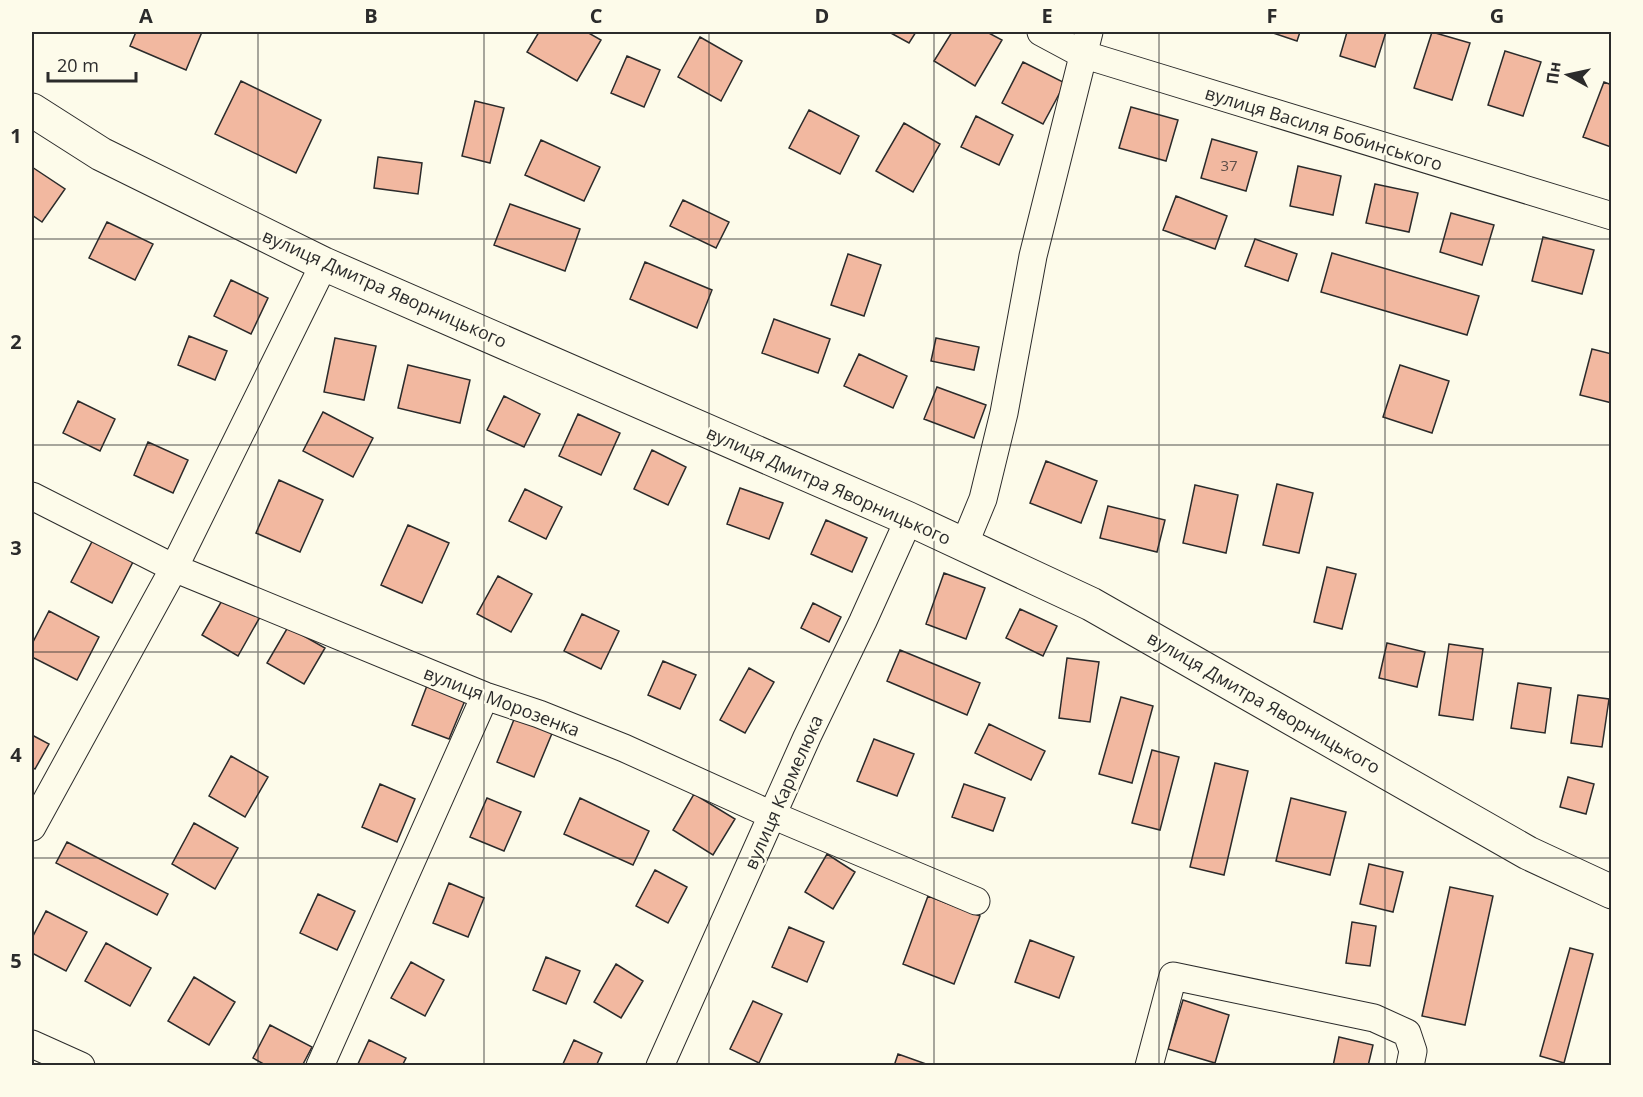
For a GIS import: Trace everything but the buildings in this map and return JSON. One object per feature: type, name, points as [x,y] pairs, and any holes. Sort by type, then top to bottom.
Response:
[{"type":"street","name":"вулиця Василя Бобинського","points":[[1041,32],[1086,43],[1611,216]]},
{"type":"street","points":[[964,545],[983,499],[1004,413],[1033,256],[1086,43]]},
{"type":"street","name":"вулиця Дмитра Яворницького","points":[[32,110],[101,154],[324,264],[909,519],[1091,604],[1528,853],[1611,892]]},
{"type":"street","points":[[32,827],[174,568],[324,264]]},
{"type":"street","name":"вулиця Морозенка","points":[[32,496],[174,568],[485,696],[539,714],[624,748],[772,815],[976,901]]},
{"type":"street","name":"вулиця Кармелюка","points":[[660,1065],[772,815],[909,519]]},
{"type":"street","points":[[320,1065],[485,696]]},
{"type":"street","points":[[1149,1065],[1173,976],[1374,1018],[1407,1033],[1413,1051],[1410,1065]]},
{"type":"street","points":[[32,1044],[81,1065]]}]
